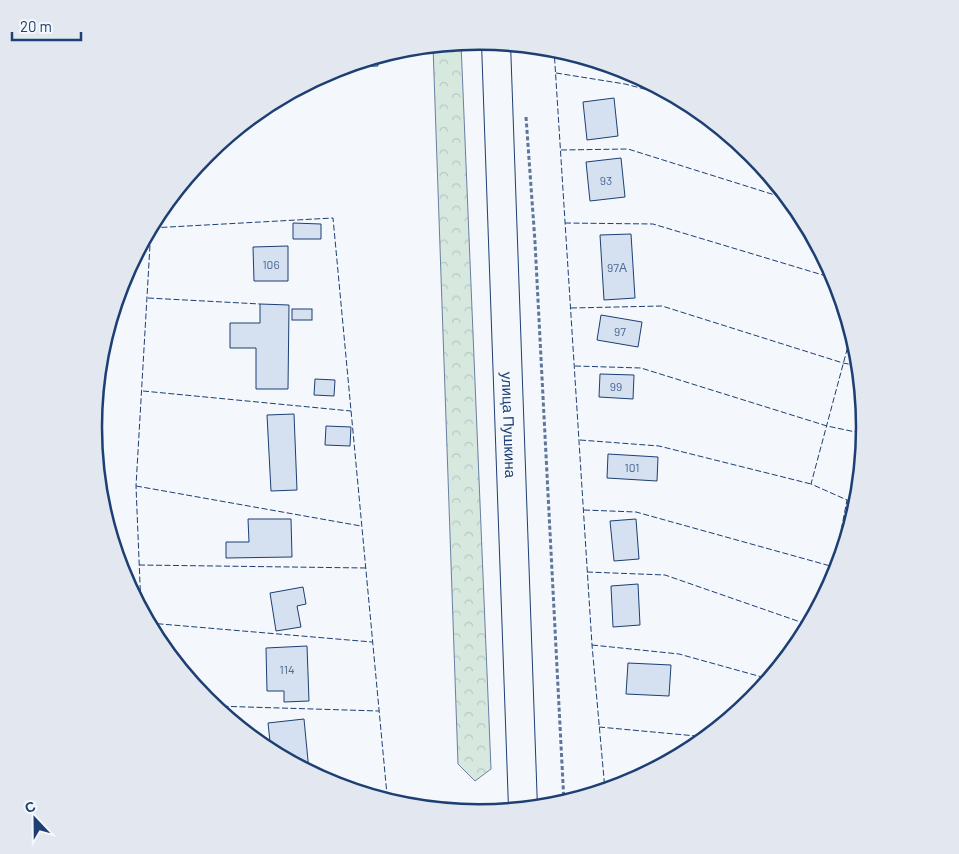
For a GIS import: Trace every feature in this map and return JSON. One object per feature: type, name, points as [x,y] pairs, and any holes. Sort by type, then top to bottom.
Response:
[{"type":"main road","name":"улица Пушкина","points":[[496,51],[523,801]]},
{"type":"path","points":[[526,114],[564,794]]},
{"type":"green space","points":[[461,51],[491,769],[475,781],[458,764],[433,53]]},
{"type":"building","points":[[614,98],[618,136],[587,140],[583,102]]},
{"type":"building","points":[[621,158],[625,197],[590,201],[586,162]]},
{"type":"building","points":[[293,223],[321,224],[321,239],[293,239]]},
{"type":"building","points":[[631,234],[635,298],[604,300],[600,235]]},
{"type":"building","points":[[288,246],[288,281],[254,281],[253,247]]},
{"type":"building","points":[[260,304],[289,305],[288,389],[256,389],[256,348],[230,348],[230,323],[260,323]]},
{"type":"building","points":[[292,309],[312,309],[312,320],[292,320]]},
{"type":"building","points":[[601,315],[642,322],[638,347],[597,340]]},
{"type":"building","points":[[600,374],[634,375],[633,399],[599,397]]},
{"type":"building","points":[[315,379],[335,380],[334,396],[314,395]]},
{"type":"building","points":[[294,414],[297,490],[271,491],[267,415]]},
{"type":"building","points":[[326,426],[351,427],[350,446],[325,445]]},
{"type":"building","points":[[608,454],[658,457],[657,481],[607,478]]},
{"type":"building","points":[[248,519],[291,519],[292,557],[226,558],[226,542],[249,542]]},
{"type":"building","points":[[636,519],[639,559],[614,561],[610,521]]},
{"type":"building","points":[[638,584],[640,625],[613,627],[611,586]]},
{"type":"building","points":[[303,587],[306,604],[297,606],[301,627],[276,631],[270,593]]},
{"type":"building","points":[[307,646],[309,701],[284,702],[284,691],[267,691],[266,648]]},
{"type":"building","points":[[628,663],[671,665],[669,696],[626,694]]},
{"type":"building","points":[[304,719],[308,762],[270,740],[268,723]]},
{"type":"fence","points":[[555,57],[592,645],[604,783]]},
{"type":"fence","points":[[556,73],[625,84],[648,90]]},
{"type":"fence","points":[[561,150],[628,149],[778,196]]},
{"type":"fence","points":[[160,228],[333,218],[387,792]]},
{"type":"fence","points":[[565,223],[653,224],[825,276]]},
{"type":"fence","points":[[140,593],[136,486],[150,243]]},
{"type":"fence","points":[[148,298],[260,304]]},
{"type":"fence","points":[[571,308],[662,306],[851,364]]},
{"type":"fence","points":[[840,537],[847,500],[811,484],[848,347]]},
{"type":"fence","points":[[575,366],[641,368],[827,426],[856,432]]},
{"type":"fence","points":[[143,391],[351,411]]},
{"type":"fence","points":[[580,440],[659,446],[811,484]]},
{"type":"fence","points":[[136,486],[361,526]]},
{"type":"fence","points":[[584,510],[636,512],[830,566]]},
{"type":"fence","points":[[139,565],[366,568]]},
{"type":"fence","points":[[587,572],[665,575],[802,622]]},
{"type":"fence","points":[[158,624],[372,642]]},
{"type":"fence","points":[[592,645],[679,654],[762,677]]},
{"type":"fence","points":[[227,706],[379,711]]},
{"type":"fence","points":[[599,727],[695,736]]}]
